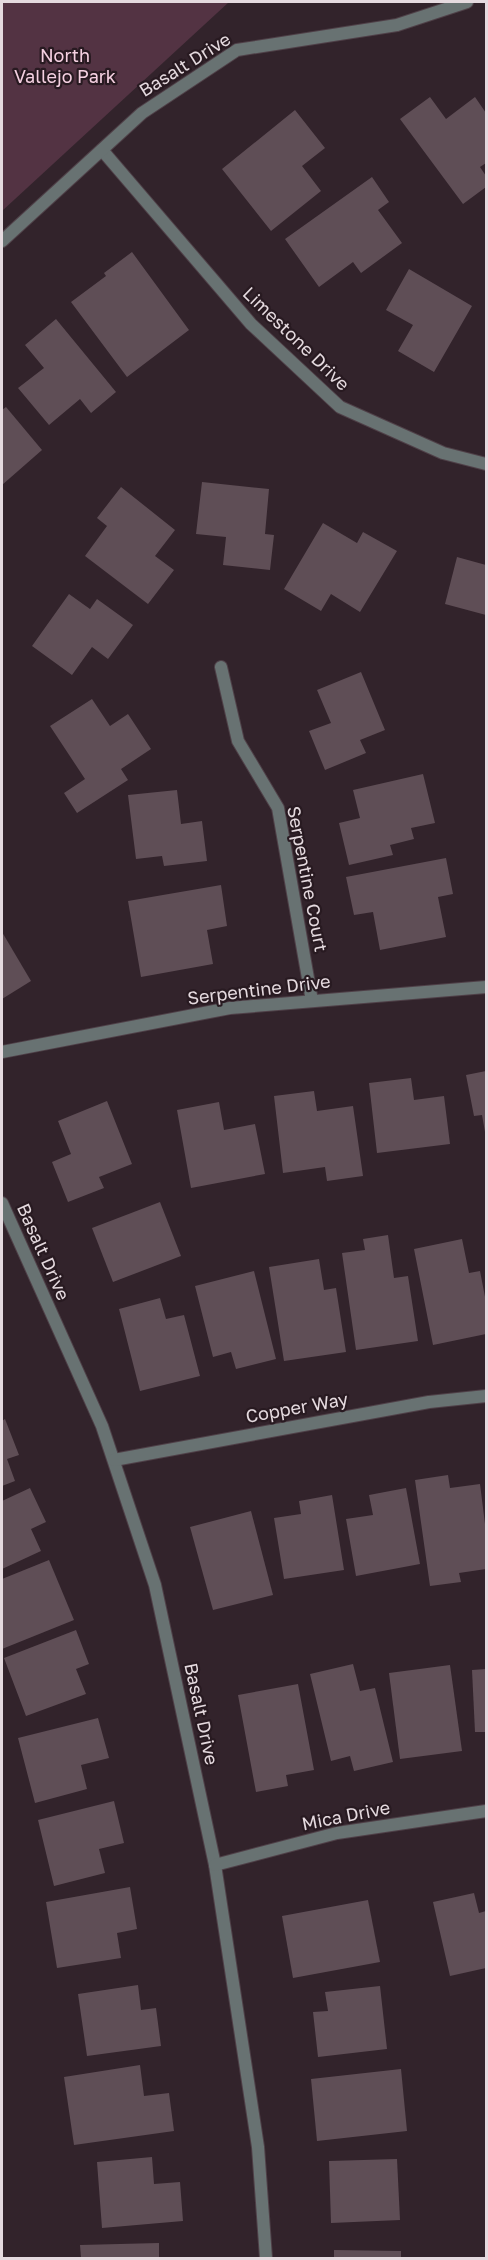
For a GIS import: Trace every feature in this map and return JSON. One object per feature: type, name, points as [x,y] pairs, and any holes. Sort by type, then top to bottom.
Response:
[{"type":"street","name":"Basalt Drive","points":[[2,241],[142,113],[237,50],[397,25],[467,2]]},
{"type":"street","name":"Limestone Drive","points":[[102,150],[251,324],[340,407],[443,453],[486,464]]},
{"type":"street","name":"Serpentine Court","points":[[221,667],[238,741],[278,808],[312,1001]]},
{"type":"street","name":"Serpentine Drive","points":[[2,1052],[231,1008],[486,987]]},
{"type":"street","name":"Basalt Drive","points":[[2,1203],[102,1426],[154,1585],[214,1865],[258,2146],[266,2259]]},
{"type":"street","name":"Copper Way","points":[[114,1460],[429,1402],[486,1396]]},
{"type":"street","name":"Mica Drive","points":[[214,1865],[337,1833],[486,1811]]},
{"type":"green space","name":"North Vallejo Park","points":[[2,2],[229,2],[2,211]]},
{"type":"building","points":[[430,97],[446,119],[475,97],[486,113],[486,163],[480,167],[486,176],[486,187],[463,204],[400,119]]},
{"type":"building","points":[[295,110],[325,148],[302,166],[321,191],[271,231],[222,169]]},
{"type":"building","points":[[372,177],[389,202],[378,210],[402,243],[361,273],[353,262],[319,287],[285,239]]},
{"type":"building","points":[[132,252],[189,330],[127,377],[71,302],[106,276],[104,273]]},
{"type":"building","points":[[409,269],[472,306],[434,372],[398,351],[413,325],[386,310]]},
{"type":"building","points":[[56,319],[116,392],[91,413],[80,399],[49,425],[18,388],[44,368],[25,345]]},
{"type":"building","points":[[6,407],[42,450],[2,485],[2,410]]},
{"type":"building","points":[[202,482],[269,489],[265,534],[274,535],[270,570],[223,565],[226,537],[196,534]]},
{"type":"building","points":[[121,487],[175,530],[155,556],[174,570],[148,604],[85,556],[107,526],[97,518]]},
{"type":"building","points":[[323,523],[357,543],[363,532],[397,551],[360,612],[331,594],[321,611],[284,589]]},
{"type":"building","points":[[457,557],[486,565],[486,615],[445,604]]},
{"type":"building","points":[[69,594],[90,609],[97,599],[133,625],[108,659],[92,647],[72,675],[32,646]]},
{"type":"building","points":[[361,672],[385,730],[360,740],[366,753],[325,770],[309,731],[331,723],[317,690]]},
{"type":"building","points":[[92,699],[110,726],[128,714],[151,749],[121,769],[128,780],[77,813],[64,793],[85,779],[50,726]]},
{"type":"building","points":[[423,774],[435,823],[411,828],[414,839],[390,845],[393,855],[349,865],[339,823],[360,818],[353,790]]},
{"type":"building","points":[[177,790],[181,824],[202,821],[207,861],[164,866],[162,856],[136,859],[128,795]]},
{"type":"building","points":[[446,858],[453,894],[438,897],[446,937],[380,950],[373,912],[354,915],[346,877]]},
{"type":"building","points":[[221,885],[227,926],[207,930],[213,964],[141,977],[128,901]]},
{"type":"building","points":[[2,932],[31,981],[2,999]]},
{"type":"building","points":[[486,1071],[485,1132],[482,1115],[474,1116],[466,1075]]},
{"type":"building","points":[[411,1078],[414,1100],[444,1096],[450,1144],[377,1153],[369,1083]]},
{"type":"building","points":[[314,1091],[317,1111],[353,1106],[363,1176],[327,1181],[325,1167],[283,1173],[274,1096]]},
{"type":"building","points":[[107,1101],[132,1164],[99,1177],[104,1188],[68,1202],[52,1162],[71,1154],[58,1121]]},
{"type":"building","points":[[219,1102],[224,1130],[255,1124],[265,1174],[191,1188],[177,1110]]},
{"type":"building","points":[[160,1202],[181,1256],[113,1282],[92,1228]]},
{"type":"building","points":[[388,1235],[394,1278],[408,1276],[418,1341],[356,1350],[342,1253],[365,1250],[363,1239]]},
{"type":"building","points":[[462,1239],[469,1273],[480,1271],[486,1302],[486,1334],[433,1345],[414,1249]]},
{"type":"building","points":[[319,1259],[324,1290],[336,1288],[346,1352],[284,1361],[269,1267]]},
{"type":"building","points":[[254,1271],[276,1359],[236,1369],[231,1352],[213,1357],[195,1286]]},
{"type":"building","points":[[160,1298],[166,1319],[184,1315],[200,1376],[140,1391],[119,1309]]},
{"type":"building","points":[[5,1419],[19,1455],[7,1459],[15,1481],[2,1486],[2,1421]]},
{"type":"building","points":[[448,1475],[450,1488],[480,1484],[486,1532],[486,1569],[459,1573],[461,1582],[430,1586],[415,1480]]},
{"type":"building","points":[[30,1488],[46,1522],[31,1529],[41,1551],[2,1569],[2,1501]]},
{"type":"building","points":[[406,1488],[420,1564],[356,1576],[346,1519],[373,1515],[369,1495]]},
{"type":"building","points":[[332,1495],[344,1570],[284,1579],[274,1518],[301,1514],[299,1501]]},
{"type":"building","points":[[251,1511],[273,1595],[213,1610],[190,1527]]},
{"type":"building","points":[[49,1560],[74,1620],[2,1649],[2,1579]]},
{"type":"building","points":[[76,1630],[89,1664],[76,1669],[86,1694],[26,1716],[4,1658]]},
{"type":"building","points":[[353,1664],[360,1691],[375,1688],[393,1762],[354,1771],[350,1756],[331,1761],[310,1674]]},
{"type":"building","points":[[450,1665],[462,1751],[400,1759],[389,1673]]},
{"type":"building","points":[[486,1669],[486,1732],[475,1732],[472,1670]]},
{"type":"building","points":[[298,1684],[314,1770],[286,1775],[288,1786],[256,1792],[238,1695]]},
{"type":"building","points":[[98,1718],[109,1758],[81,1765],[87,1789],[35,1803],[18,1738]]},
{"type":"building","points":[[114,1801],[124,1843],[99,1849],[105,1873],[54,1886],[38,1820]]},
{"type":"building","points":[[130,1887],[137,1929],[117,1933],[121,1958],[57,1968],[46,1902]]},
{"type":"building","points":[[474,1893],[479,1913],[486,1911],[486,1968],[450,1976],[433,1902]]},
{"type":"building","points":[[368,1900],[380,1962],[293,1978],[282,1916]]},
{"type":"building","points":[[138,1985],[141,2010],[156,2008],[161,2046],[87,2056],[78,1994]]},
{"type":"building","points":[[380,1986],[387,2049],[318,2057],[313,2012],[328,2011],[325,1992]]},
{"type":"building","points":[[140,2065],[144,2096],[169,2093],[174,2131],[74,2145],[64,2077]]},
{"type":"building","points":[[401,2069],[407,2131],[317,2141],[311,2079]]},
{"type":"building","points":[[152,2157],[154,2184],[180,2182],[183,2221],[102,2228],[97,2162]]},
{"type":"building","points":[[397,2159],[400,2220],[331,2223],[329,2161]]},
{"type":"building","points":[[159,2243],[159,2258],[81,2258],[80,2245]]},
{"type":"building","points":[[334,2250],[401,2251],[401,2258],[334,2258]]}]
